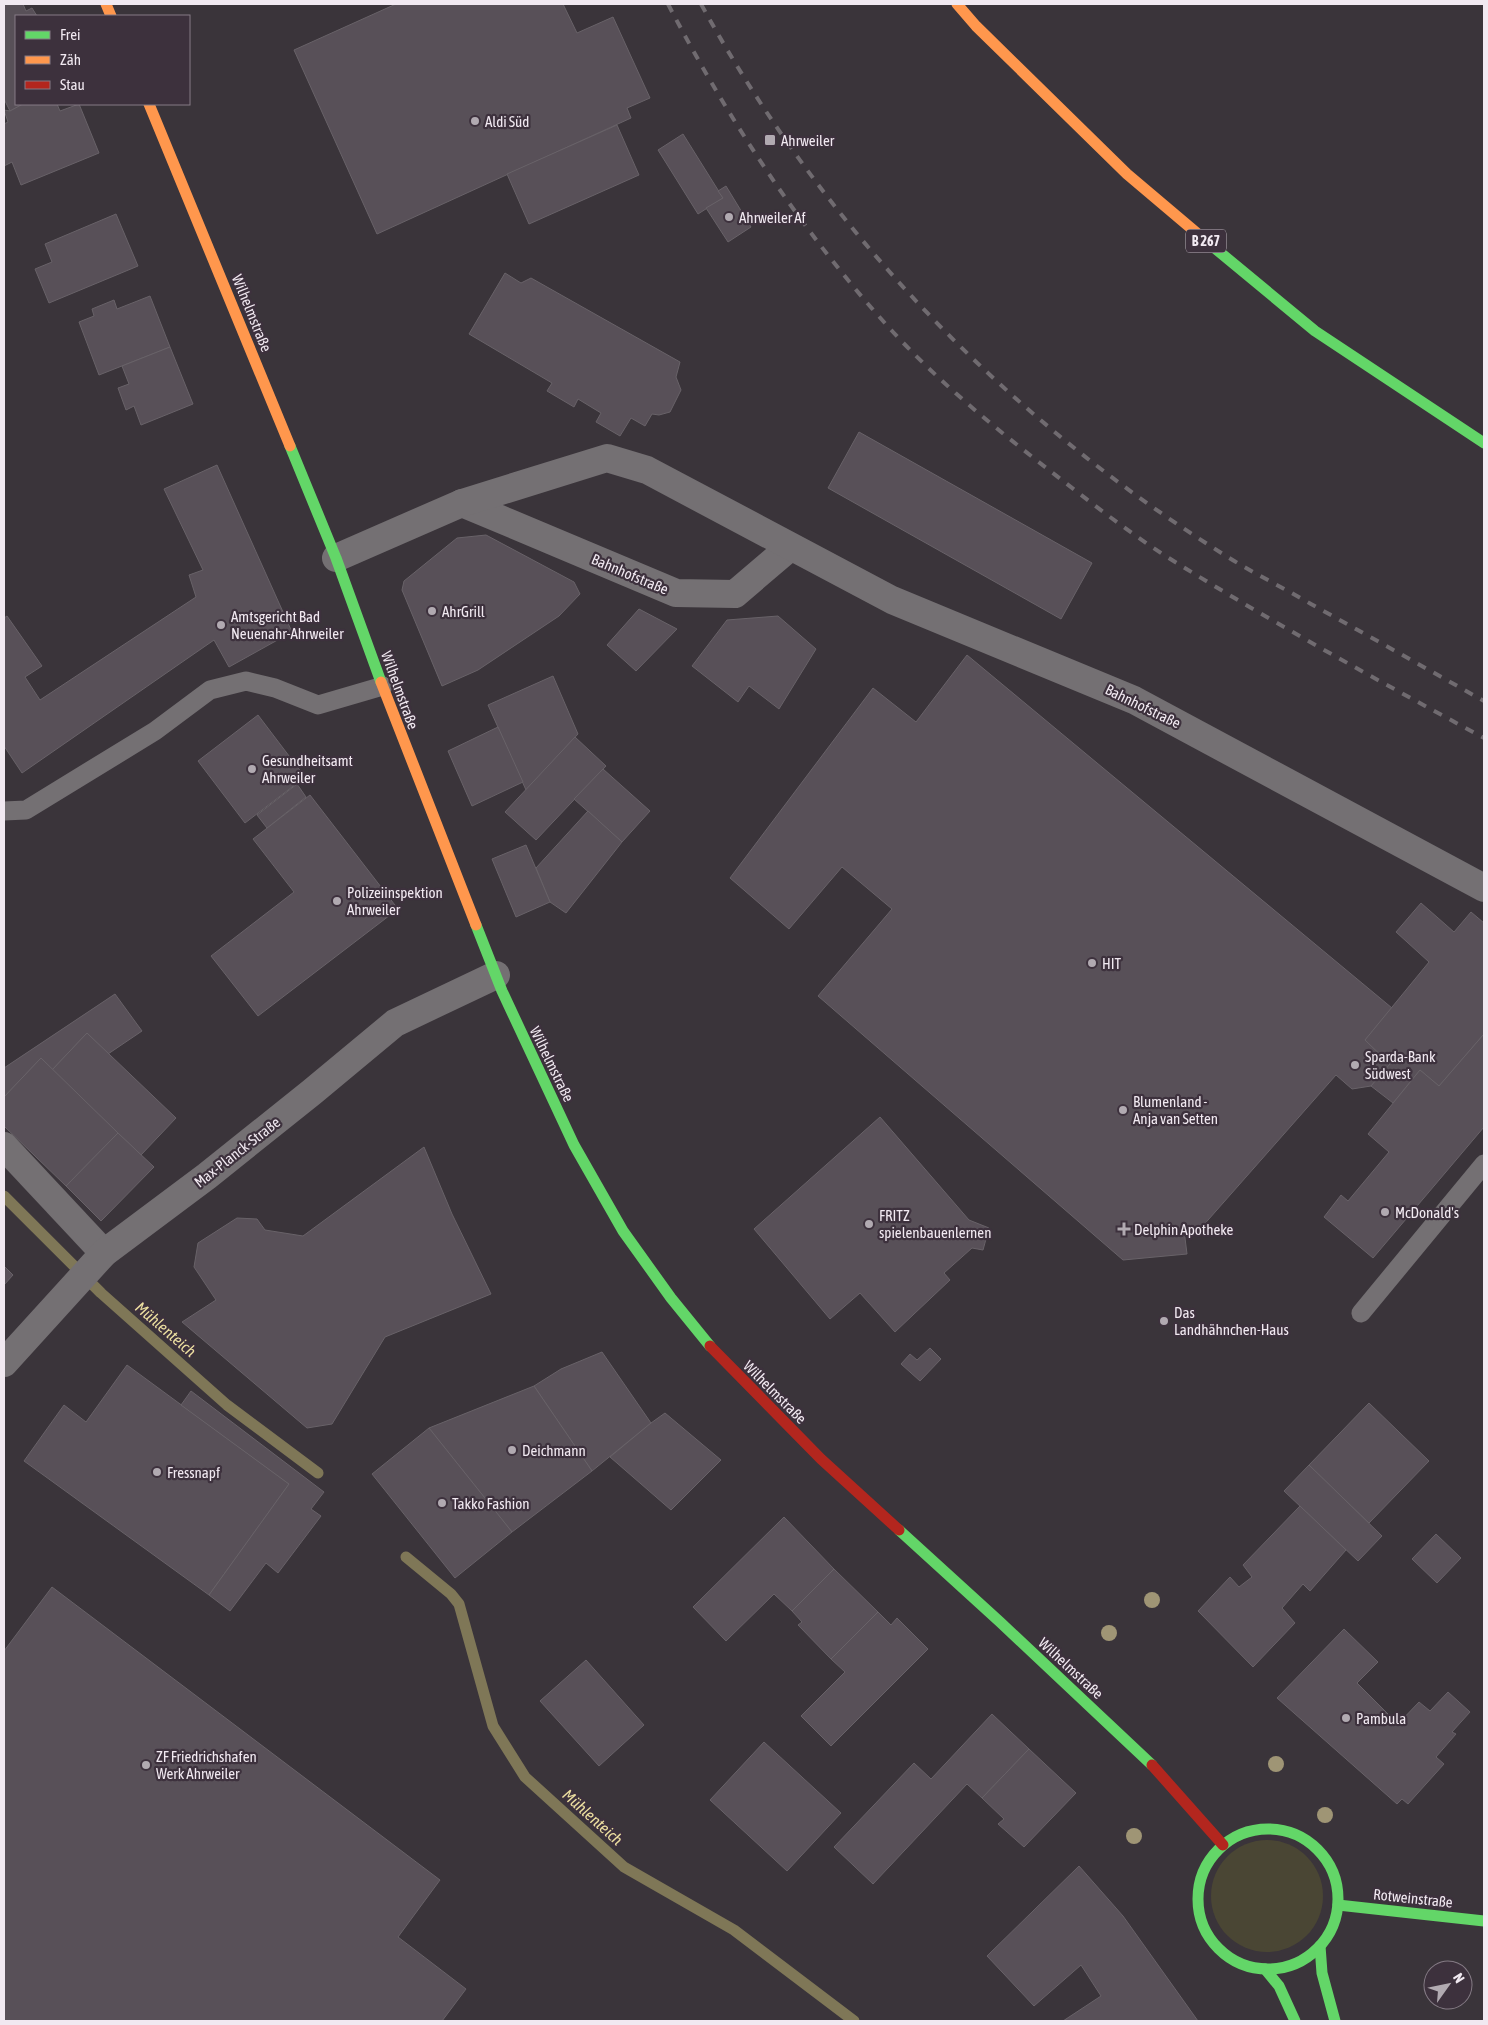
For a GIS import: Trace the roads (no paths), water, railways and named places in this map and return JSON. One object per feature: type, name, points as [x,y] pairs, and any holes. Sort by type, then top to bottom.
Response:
[{"type":"main road","name":"B 267","points":[[957,4],[976,26],[1142,187],[1315,331],[1484,443]]},
{"type":"main road","name":"Wilhelmstraße","points":[[148,105],[336,558],[418,782],[496,975],[519,1029],[574,1144],[623,1231],[671,1298],[719,1357],[821,1459],[1000,1622],[1162,1775],[1223,1845]]},
{"type":"main road","points":[[1267,1829],[1289,1832],[1310,1843],[1326,1860],[1336,1882],[1338,1905],[1333,1927],[1320,1946],[1309,1956],[1295,1964],[1280,1968],[1264,1969],[1241,1964],[1221,1951],[1206,1932],[1199,1909],[1199,1886],[1208,1864],[1223,1845],[1243,1833],[1267,1829]]},
{"type":"main road","name":"Rotweinstraße","points":[[1338,1905],[1484,1921]]},
{"type":"main road","points":[[1320,1946],[1322,1973],[1335,2021]]},
{"type":"main road","points":[[1264,1969],[1279,1986],[1295,2021]]},
{"type":"street","name":"Bahnhofstraße","points":[[336,558],[462,503],[607,458],[647,470],[892,600],[1134,700],[1484,888]]},
{"type":"street","name":"Bahnhofstraße","points":[[462,503],[676,593],[735,594],[790,547]]},
{"type":"street","name":"Max-Planck-Straße","points":[[4,1362],[98,1259],[207,1176],[312,1092],[394,1022],[496,975]]},
{"type":"street","points":[[4,1146],[98,1259]]},
{"type":"lane","points":[[4,811],[26,810],[155,731],[210,690],[246,681],[275,688],[318,705],[383,686]]},
{"type":"lane","points":[[1360,1313],[1484,1164]]},
{"type":"waterway","name":"Mühlenteich","points":[[4,1196],[101,1293],[227,1405],[318,1473]]},
{"type":"waterway","name":"Mühlenteich","points":[[406,1557],[451,1594],[459,1604],[493,1726],[525,1777],[624,1867],[734,1930],[854,2021]]},
{"type":"railway","points":[[668,4],[716,91],[799,216],[860,295],[911,351],[949,387],[1029,454],[1156,550],[1287,629],[1484,738]]},
{"type":"railway","points":[[701,4],[750,87],[804,166],[863,241],[927,312],[995,379],[1067,442],[1143,500],[1223,554],[1484,701]]},
{"type":"place","name":"Aldi Süd","points":[[475,121]]},
{"type":"place","name":"Ahrweiler","points":[[770,140]]},
{"type":"place","name":"Ahrweiler Af","points":[[729,217]]},
{"type":"place","name":"AhrGrill","points":[[432,611]]},
{"type":"place","name":"Amtsgericht Bad Neuenahr-Ahrweiler","points":[[221,625]]},
{"type":"place","name":"Gesundheitsamt Ahrweiler","points":[[252,769]]},
{"type":"place","name":"Polizeiinspektion Ahrweiler","points":[[337,901]]},
{"type":"place","name":"HIT","points":[[1092,963]]},
{"type":"place","name":"Sparda-Bank Südwest","points":[[1355,1065]]},
{"type":"place","name":"Blumenland - Anja van Setten","points":[[1123,1110]]},
{"type":"place","name":"McDonald's","points":[[1385,1212]]},
{"type":"place","name":"FRITZ spielenbauenlernen","points":[[869,1224]]},
{"type":"place","name":"Delphin Apotheke","points":[[1124,1229]]},
{"type":"place","name":"Das Landhähnchen-Haus","points":[[1164,1321]]},
{"type":"place","name":"Deichmann","points":[[512,1450]]},
{"type":"place","name":"Fressnapf","points":[[157,1472]]},
{"type":"place","name":"Takko Fashion","points":[[442,1503]]},
{"type":"place","name":"Pambula","points":[[1346,1718]]},
{"type":"place","name":"ZF Friedrichshafen Werk Ahrweiler","points":[[146,1765]]}]
